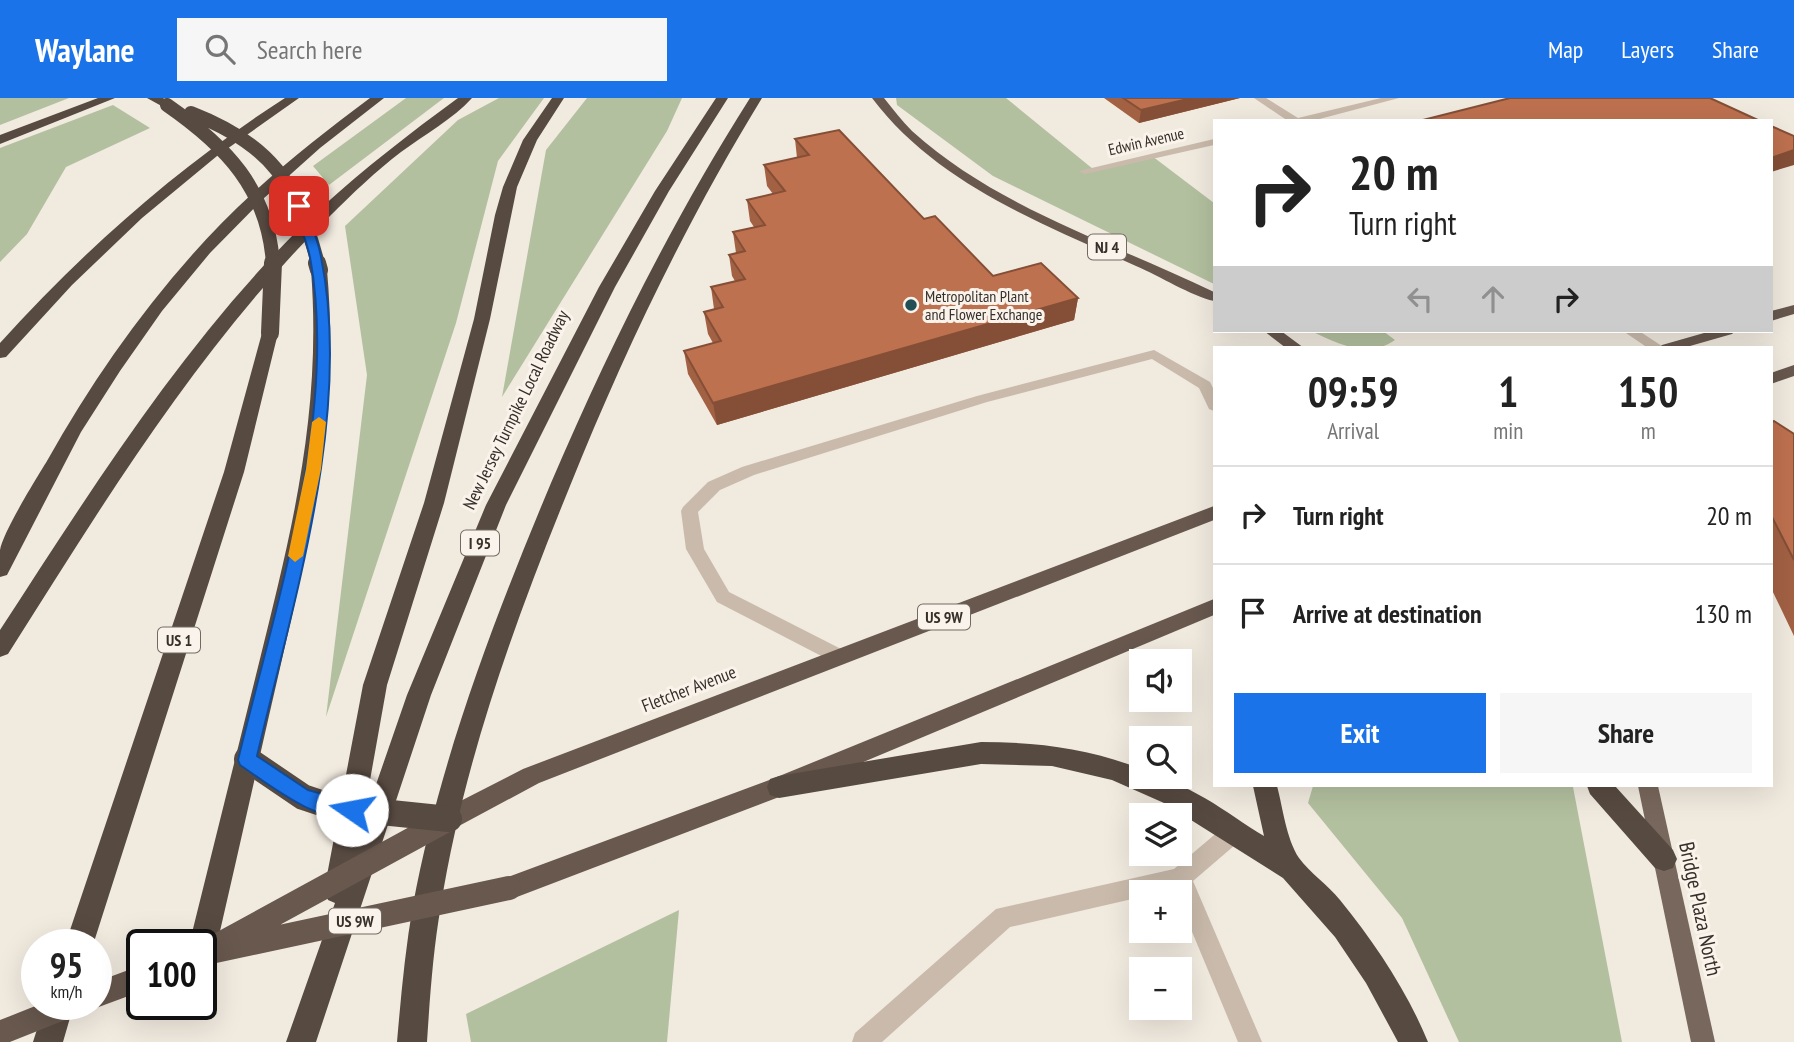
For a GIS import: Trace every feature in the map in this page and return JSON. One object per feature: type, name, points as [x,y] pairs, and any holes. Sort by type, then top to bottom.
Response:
[{"type":"highway","points":[[0,140],[109,98]]},
{"type":"highway","points":[[0,353],[42,306],[139,212],[216,150],[293,98]]},
{"type":"highway","points":[[0,569],[27,512],[67,439],[114,363],[163,298],[226,227],[272,183],[319,141],[378,98]]},
{"type":"highway","points":[[0,648],[137,439],[230,315],[272,267],[352,189],[420,131],[466,98]]},
{"type":"highway","points":[[320,983],[376,685],[434,503],[482,319],[502,215],[510,187],[530,141],[558,98]]},
{"type":"highway","points":[[699,130],[710,98]]},
{"type":"highway","name":"New Jersey Turnpike Local Roadway","points":[[301,1042],[415,706],[496,505],[602,297],[662,191],[722,98]]},
{"type":"highway","points":[[412,1042],[419,950],[448,811],[475,719],[516,597],[596,398],[647,288],[694,200],[756,98]]},
{"type":"highway","name":"NJ 4","points":[[878,98],[916,142],[968,179],[1213,297]]},
{"type":"highway","points":[[160,102],[222,124],[267,154],[299,206],[315,254],[324,318],[322,381],[313,469],[290,579],[207,929]]},
{"type":"highway","name":"US 1","points":[[84,929],[234,472],[270,333],[274,283],[272,250],[256,195],[237,163],[223,147],[194,122],[160,102]]},
{"type":"highway","points":[[1773,315],[1794,309]]},
{"type":"highway","points":[[1274,333],[1293,346]]},
{"type":"highway","points":[[1674,346],[1720,333]]},
{"type":"highway","points":[[1773,378],[1794,370]]},
{"type":"highway","name":"Fletcher Avenue","points":[[1213,513],[534,776],[449,819],[201,954],[509,888],[779,787],[1213,607]]},
{"type":"highway","points":[[779,787],[981,753],[1058,754],[1109,767],[1147,781],[1291,869],[1351,937],[1390,998],[1413,1042]]},
{"type":"highway","points":[[247,760],[303,797],[333,807],[449,819]]},
{"type":"highway","points":[[1265,787],[1279,843],[1291,869]]},
{"type":"highway","points":[[1600,787],[1664,859]]},
{"type":"highway","points":[[0,1033],[33,1020]]},
{"type":"highway","points":[[48,1042],[55,1020]]},
{"type":"main road","name":"Bridge Plaza North","points":[[1648,787],[1703,1042]]},
{"type":"street","points":[[1259,98],[1294,119]]},
{"type":"street","points":[[1305,119],[1394,98]]},
{"type":"street","name":"Edwin Avenue","points":[[1085,171],[1213,142]]},
{"type":"street","points":[[1633,333],[1655,346]]},
{"type":"street","points":[[841,657],[723,597],[695,549],[689,511],[714,486],[748,471],[982,399],[1154,354],[1205,386],[1213,404]]},
{"type":"street","points":[[864,1042],[1004,917],[1180,878],[1234,832]]},
{"type":"street","points":[[1180,878],[1250,1042]]},
{"type":"green space","points":[[0,98],[69,98],[0,125]]},
{"type":"green space","points":[[406,98],[444,98],[329,185],[313,166]]},
{"type":"green space","points":[[499,98],[544,98],[498,161],[456,323],[326,717],[367,375],[345,226],[458,120]]},
{"type":"green space","points":[[587,98],[682,98],[667,131],[502,397],[546,150]]},
{"type":"green space","points":[[896,98],[1006,98],[1093,169],[1152,156],[1213,202],[1213,284],[993,176],[897,105]]},
{"type":"green space","points":[[113,105],[150,128],[66,167],[27,234],[0,262],[0,148]]},
{"type":"green space","points":[[1315,333],[1386,333],[1395,340],[1384,346],[1342,345]]},
{"type":"green space","points":[[1313,787],[1573,787],[1622,1042],[1459,1042],[1402,918],[1308,803]]},
{"type":"green space","points":[[679,910],[667,1042],[471,1042],[466,1014]]},
{"type":"building","points":[[1123,98],[1192,98],[1141,110]]},
{"type":"building","points":[[1510,98],[1710,98],[1756,119],[1427,119]]},
{"type":"building","points":[[1773,127],[1794,136],[1794,150],[1773,157]]},
{"type":"building","points":[[839,130],[924,219],[935,216],[993,276],[1041,263],[1078,298],[713,403],[684,351],[721,341],[704,312],[723,307],[711,287],[745,279],[729,255],[745,251],[733,232],[765,225],[747,200],[785,191],[764,165],[809,155],[795,139]]},
{"type":"building","points":[[1773,422],[1794,434],[1794,560],[1773,519]]},
{"type":"slow traffic","points":[[295,556],[313,469],[319,422]]},
{"type":"place","name":"Metropolitan Plant and Flower Exchange","points":[[911,305]]},
{"type":"route","points":[[299,206],[315,254],[324,318],[320,408],[313,469],[299,539],[247,760],[303,797],[352,810]]}]
